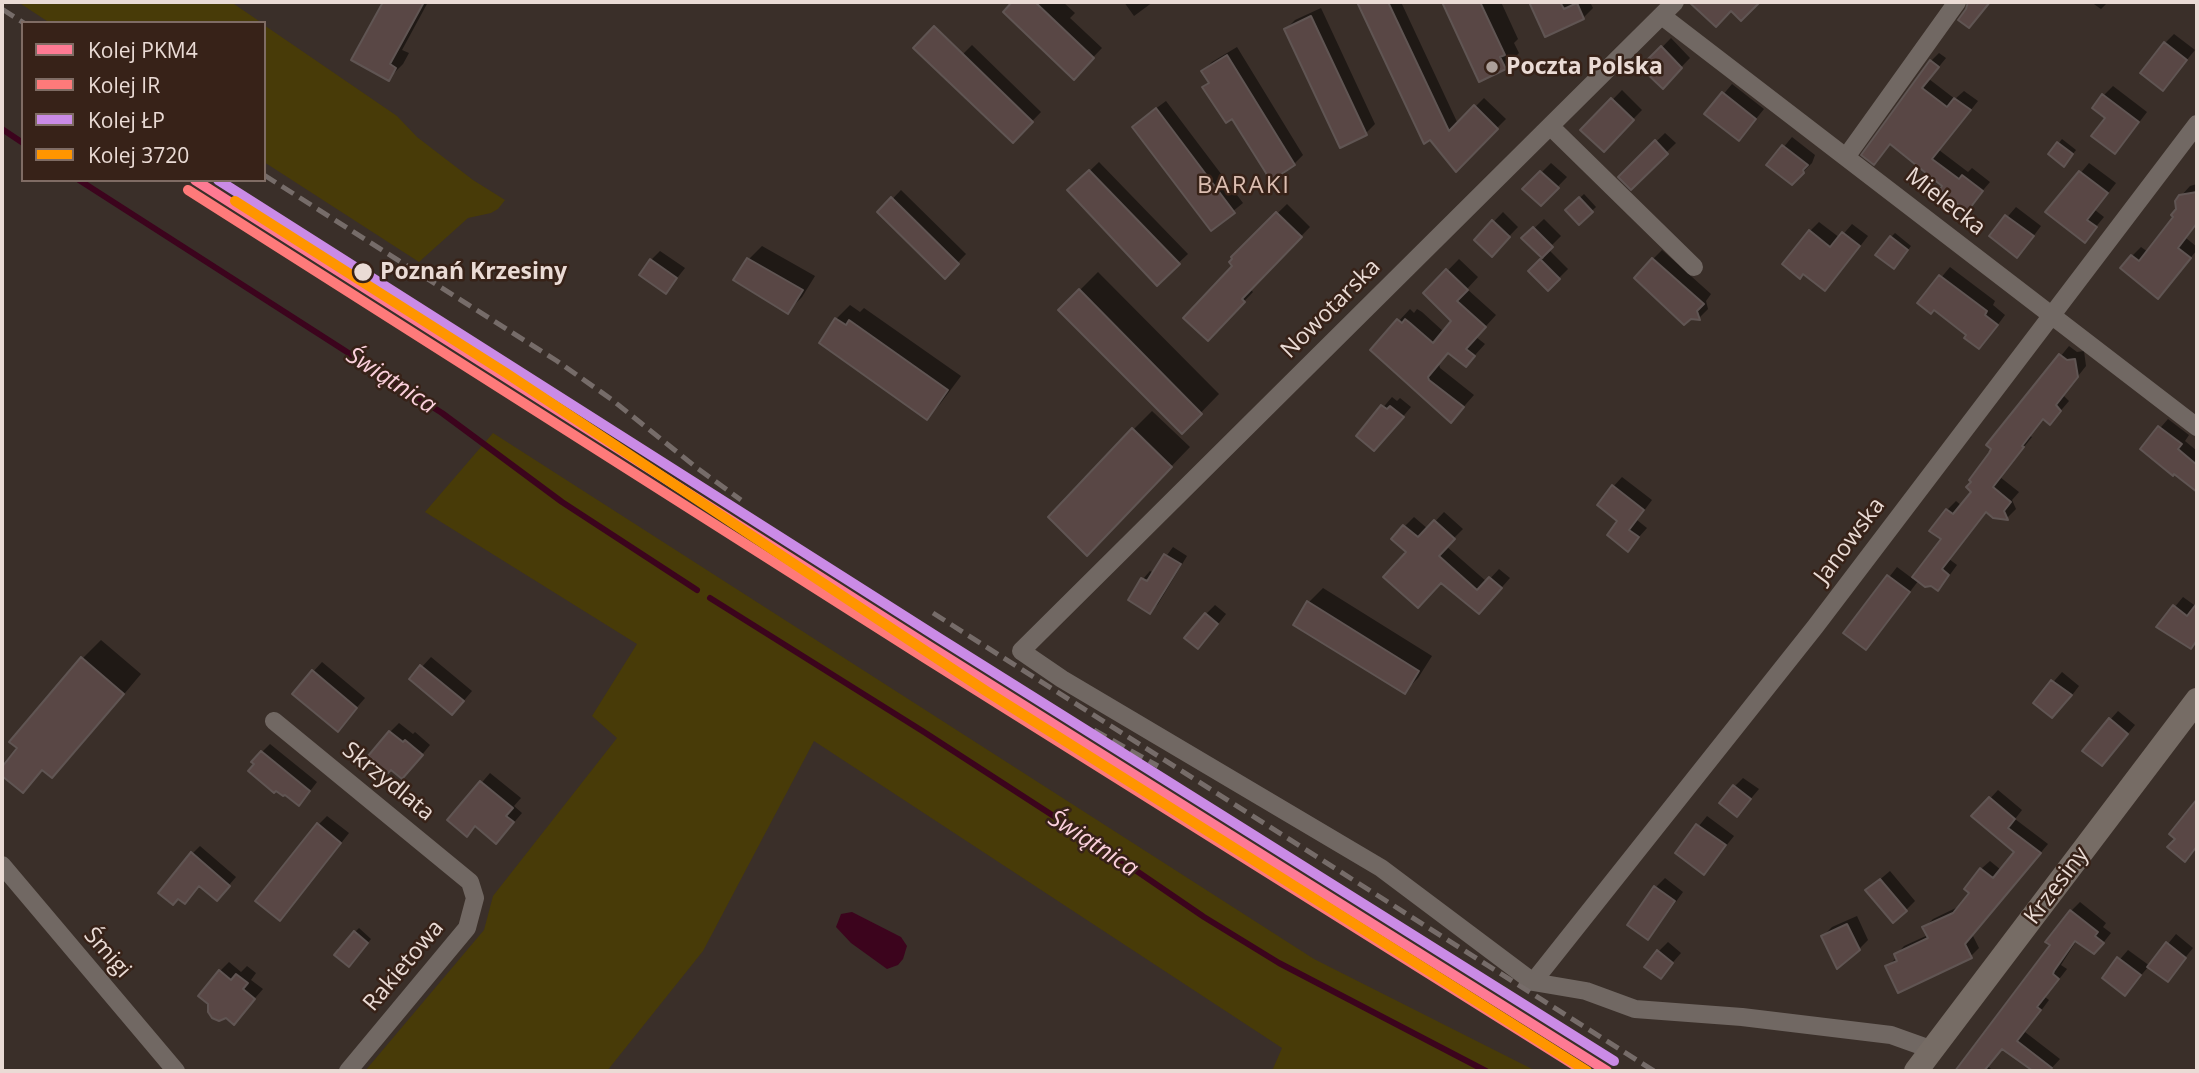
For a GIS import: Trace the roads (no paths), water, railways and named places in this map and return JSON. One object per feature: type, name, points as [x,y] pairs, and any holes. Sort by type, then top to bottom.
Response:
[{"type":"street","name":"Nowotarska","points":[[1533,982],[1381,868],[1062,679],[1021,651],[1675,2]]},
{"type":"street","points":[[1846,157],[1957,2]]},
{"type":"street","name":"Mielecka","points":[[1662,16],[2197,427]]},
{"type":"street","name":"Janowska","points":[[1533,982],[1805,641],[2197,124]]},
{"type":"street","points":[[1550,126],[1693,267]]},
{"type":"street","name":"Krzesiny","points":[[1916,1071],[2197,700]]},
{"type":"street","name":"Skrzydlata","points":[[274,720],[470,882]]},
{"type":"street","name":"Śmigi","points":[[2,866],[176,1071]]},
{"type":"street","name":"Rakietowa","points":[[348,1071],[467,928],[475,898],[470,882]]},
{"type":"street","points":[[1533,982],[1586,991],[1635,1009],[1742,1017],[1891,1035],[1933,1050]]},
{"type":"waterway","name":"Świątnica","points":[[2,129],[21,142]]},
{"type":"waterway","name":"Świątnica","points":[[82,182],[442,413],[562,502],[697,590]]},
{"type":"waterway","name":"Świątnica","points":[[710,598],[924,732],[1204,917],[1279,963],[1486,1071]]},
{"type":"railway","points":[[2,9],[21,21]]},
{"type":"railway","points":[[266,176],[557,361],[611,399],[741,500]]},
{"type":"railway","points":[[933,613],[1654,1071]]},
{"type":"railway","points":[[1094,730],[1158,766]]},
{"type":"rail line","name":"PKM4","points":[[198,182],[932,648],[1607,1071]]},
{"type":"rail line","name":"ŁP","points":[[221,182],[939,638],[1614,1061]]},
{"type":"rail line","name":"IR","points":[[188,190],[925,658],[1584,1071]]},
{"type":"rail line","name":"3720","points":[[235,201],[506,373],[986,691],[1587,1071]]},
{"type":"place","name":"Poczta Polska","points":[[1492,67]]},
{"type":"place","name":"Poznań Krzesiny","points":[[363,272]]},
{"type":"district","name":"BARAKI","points":[[1244,186]]}]
